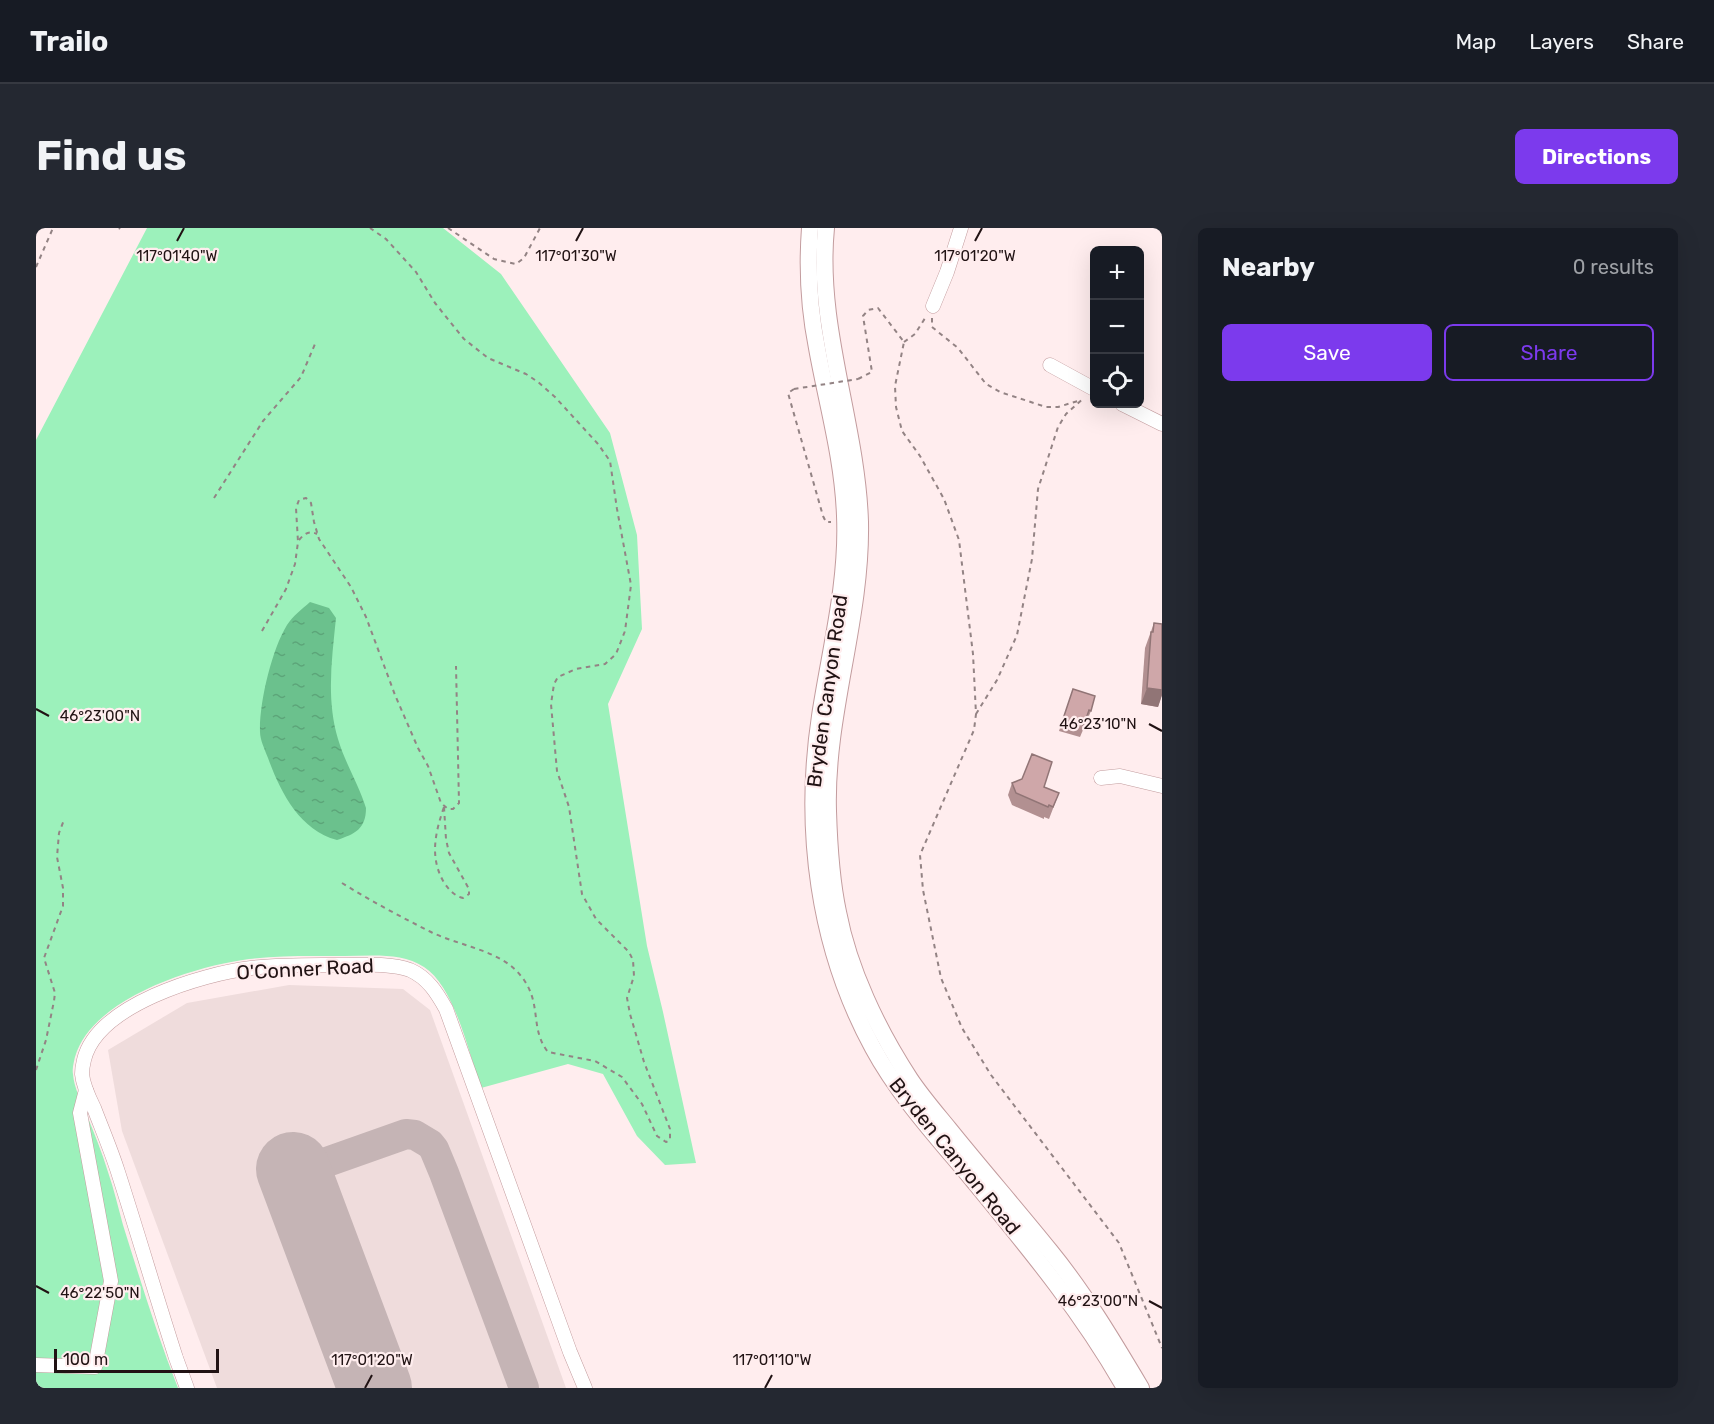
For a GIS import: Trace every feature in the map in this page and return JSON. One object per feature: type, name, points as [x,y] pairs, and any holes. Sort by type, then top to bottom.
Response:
[{"type":"main road","name":"Bryden Canyon Road","points":[[810,228],[811,306],[817,348],[837,437],[846,520],[843,571],[820,716],[813,801],[816,863],[832,947],[842,979],[864,1030],[885,1068],[925,1123],[1040,1262],[1090,1330],[1125,1388]]},
{"type":"main road","name":"Bryden Canyon Road","points":[[826,228],[824,246],[826,305],[831,345],[853,446],[860,522],[857,579],[830,770],[829,836],[838,915],[856,971],[882,1031],[912,1082],[1006,1199],[1052,1252],[1096,1313],[1141,1388]]},
{"type":"street","points":[[933,306],[961,228]]},
{"type":"street","points":[[1050,365],[1090,386]]},
{"type":"street","points":[[1130,408],[1162,424]]},
{"type":"street","points":[[1101,778],[1120,776],[1162,786]]},
{"type":"street","name":"O'Conner Road","points":[[187,1388],[118,1171],[86,1090],[82,1074],[84,1059],[99,1031],[137,1005],[170,989],[210,976],[251,968],[318,965],[398,967],[419,975],[432,987],[446,1009],[585,1388]]},
{"type":"street","points":[[36,1365],[95,1367],[111,1281],[80,1113],[86,1090]]},
{"type":"path","points":[[36,267],[53,228]]},
{"type":"path","points":[[342,883],[373,902],[432,932],[500,958],[514,967],[534,996],[539,1035],[548,1052],[595,1062],[622,1077],[642,1104],[657,1136],[666,1142],[670,1140],[670,1129],[644,1062],[630,1014],[627,998],[634,976],[633,960],[629,952],[596,919],[582,894],[569,807],[557,771],[551,704],[554,684],[558,677],[576,669],[605,664],[616,654],[625,631],[631,585],[630,571],[616,509],[610,461],[598,444],[538,382],[526,374],[488,358],[464,339],[435,303],[416,272],[386,239],[370,228]]},
{"type":"path","points":[[448,228],[494,259],[516,264],[524,258],[540,228]]},
{"type":"path","points":[[933,306],[915,334],[904,342],[894,386],[902,430],[920,456],[944,499],[959,540],[973,654],[976,714],[969,744],[920,855],[923,890],[941,978],[962,1028],[991,1075],[1119,1243],[1162,1347]]},
{"type":"path","points":[[933,306],[932,327],[958,348],[986,384],[1000,392],[1046,407],[1058,407],[1083,399]]},
{"type":"path","points":[[834,518],[826,522],[823,516],[788,393],[794,389],[858,379],[872,372],[863,316],[868,310],[878,308],[904,342]]},
{"type":"path","points":[[214,498],[263,421],[301,377],[315,344]]},
{"type":"path","points":[[813,379],[815,390]]},
{"type":"path","points":[[976,714],[997,680],[1017,635],[1032,559],[1038,489],[1058,427],[1066,414],[1090,391]]},
{"type":"path","points":[[262,631],[292,576],[298,541],[296,508],[299,500],[306,498],[311,503],[317,534],[351,587],[366,617],[395,694],[428,766],[444,807],[445,833],[449,853],[469,889],[469,894],[463,898],[454,894],[447,886],[435,861],[437,832],[444,807]]},
{"type":"path","points":[[298,541],[306,534],[312,532],[317,534]]},
{"type":"path","points":[[444,807],[453,809],[459,803],[456,666]]},
{"type":"path","points":[[36,1070],[46,1040],[54,1001],[54,993],[44,958],[63,906],[57,846],[64,820]]},
{"type":"shaded area","points":[[147,228],[443,228],[501,274],[610,433],[637,535],[642,629],[608,704],[647,946],[696,1163],[665,1165],[637,1136],[603,1074],[568,1064],[481,1088],[460,1022],[452,1005],[435,977],[415,962],[386,956],[273,957],[249,959],[201,969],[148,988],[123,1002],[102,1018],[85,1036],[73,1065],[76,1089],[103,1157],[142,1286],[178,1388],[36,1388],[36,440]]},
{"type":"shaded area","points":[[289,985],[403,989],[430,1010],[566,1388],[217,1388],[122,1131],[108,1050],[187,1003]]},
{"type":"water","points":[[310,602],[329,608],[336,618],[331,678],[334,724],[341,748],[366,808],[362,826],[337,840],[312,828],[293,808],[279,783],[260,735],[264,692],[276,648],[289,622]]},
{"type":"building","points":[[1154,623],[1162,624],[1162,690],[1147,688],[1151,632],[1153,632]]},
{"type":"building","points":[[1073,689],[1095,696],[1084,725],[1063,719]]},
{"type":"building","points":[[1032,754],[1052,762],[1044,787],[1059,793],[1053,807],[1016,793],[1012,783],[1022,779]]},
{"type":"taxiway","points":[[309,1211],[309,1184],[314,1173],[324,1163],[406,1134],[415,1135],[430,1144],[444,1173],[524,1388]]},
{"type":"runway","points":[[293,1169],[375,1388]]}]
